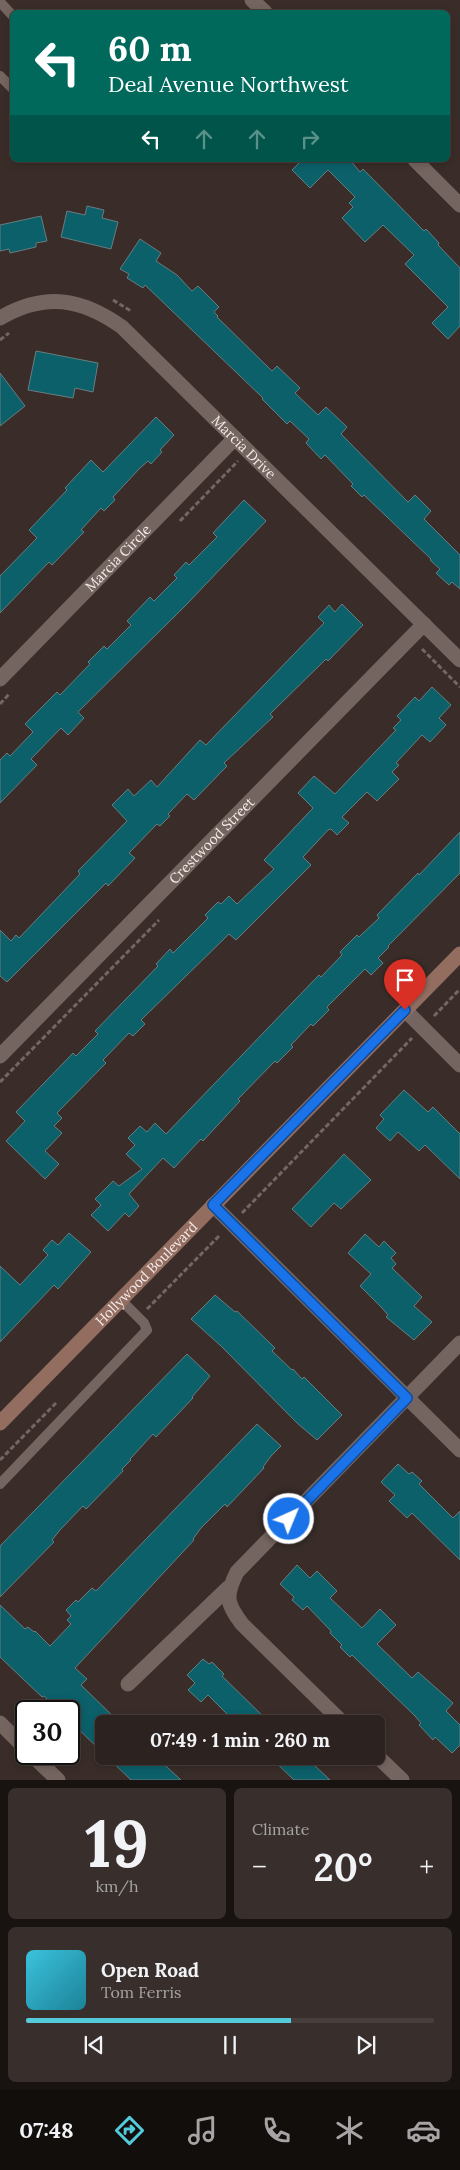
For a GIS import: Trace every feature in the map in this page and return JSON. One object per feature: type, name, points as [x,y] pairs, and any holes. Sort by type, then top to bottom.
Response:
[{"type":"street","points":[[252,0],[262,10]]},
{"type":"street","points":[[417,162],[460,205]]},
{"type":"street","name":"Marcia Drive","points":[[0,318],[30,305],[50,301],[70,303],[102,313],[122,328],[230,443],[419,630],[460,660]]},
{"type":"street","name":"Marcia Circle","points":[[0,679],[230,443]]},
{"type":"street","name":"Crestwood Street","points":[[0,1056],[419,630]]},
{"type":"street","name":"Hollywood Boulevard","points":[[0,1423],[460,954]]},
{"type":"street","points":[[405,1010],[460,1065]]},
{"type":"street","points":[[213,1205],[460,1450]]},
{"type":"street","points":[[128,1684],[228,1588],[237,1572],[460,1344]]},
{"type":"street","points":[[228,1588],[231,1610],[242,1624],[335,1715]]},
{"type":"street","points":[[0,1723],[15,1738]]},
{"type":"street","points":[[385,1764],[402,1780]]},
{"type":"street","points":[[43,1765],[58,1780]]},
{"type":"lane","points":[[0,2],[10,13]]},
{"type":"lane","points":[[0,76],[10,86]]},
{"type":"lane","points":[[0,1484],[147,1330],[144,1322],[121,1300]]},
{"type":"path","points":[[0,340],[11,332]]},
{"type":"path","points":[[230,443],[243,465]]},
{"type":"path","points":[[419,630],[423,651],[460,687]]},
{"type":"building","points":[[300,162],[352,162],[360,172],[363,169],[424,231],[426,229],[439,243],[438,245],[460,268],[460,326],[448,339],[432,323],[448,307],[405,264],[414,255],[383,225],[365,242],[342,218],[353,207],[349,203],[355,197],[328,170],[310,188],[292,170]]},
{"type":"building","points":[[87,206],[104,210],[102,218],[118,222],[111,249],[61,237],[67,211],[85,215]]},
{"type":"building","points":[[41,216],[47,241],[36,243],[36,247],[10,253],[9,249],[0,251],[0,225]]},
{"type":"building","points":[[140,239],[161,253],[156,261],[177,275],[192,291],[198,286],[219,307],[214,312],[217,317],[272,371],[277,366],[300,388],[295,393],[318,415],[326,407],[347,427],[341,434],[408,502],[415,495],[431,511],[424,519],[460,555],[460,589],[452,582],[449,585],[436,573],[440,569],[431,559],[364,495],[362,497],[351,486],[353,484],[325,455],[321,459],[306,443],[309,439],[290,421],[287,424],[263,398],[145,285],[143,288],[127,278],[129,274],[120,269]]},
{"type":"building","points":[[36,351],[98,363],[93,392],[75,388],[73,398],[28,390]]},
{"type":"building","points":[[0,373],[25,406],[0,426]]},
{"type":"building","points":[[156,417],[174,435],[160,450],[162,452],[151,464],[148,461],[140,468],[113,497],[115,500],[104,511],[101,508],[81,530],[84,532],[52,565],[49,562],[0,613],[0,576],[37,538],[29,530],[67,490],[65,488],[91,460],[103,472]]},
{"type":"building","points":[[244,500],[266,521],[186,605],[78,712],[84,718],[68,735],[61,728],[31,759],[37,765],[0,803],[0,760],[7,753],[10,756],[33,732],[25,724],[57,692],[60,695],[90,664],[88,662],[104,646],[107,649],[131,625],[127,621],[150,597],[154,601],[177,578],[174,575],[186,562],[189,565],[217,537],[213,533]]},
{"type":"building","points":[[342,604],[363,625],[328,661],[326,659],[270,714],[273,717],[224,763],[227,766],[194,800],[187,794],[168,814],[170,816],[160,826],[157,824],[129,853],[135,858],[108,886],[106,883],[7,982],[0,976],[0,930],[11,941],[16,935],[19,938],[80,874],[78,871],[127,821],[112,805],[128,789],[134,796],[151,780],[157,787],[200,740],[206,745],[324,623],[318,617],[329,605],[335,612]]},
{"type":"building","points":[[432,687],[451,705],[439,718],[446,725],[430,742],[422,735],[396,763],[399,765],[392,772],[399,779],[377,801],[367,792],[342,817],[349,823],[337,835],[331,829],[328,830],[303,857],[311,865],[236,940],[229,934],[141,1020],[145,1024],[133,1036],[129,1033],[103,1060],[106,1063],[57,1113],[62,1118],[54,1126],[62,1133],[45,1151],[59,1164],[45,1179],[6,1141],[25,1121],[16,1112],[73,1053],[76,1056],[98,1034],[95,1031],[158,966],[156,964],[170,949],[173,953],[208,918],[205,915],[218,902],[221,904],[229,896],[237,904],[274,869],[264,860],[313,808],[298,793],[314,776],[335,794],[396,730],[393,728],[401,720],[397,716],[415,697],[419,701]]},
{"type":"building","points":[[460,832],[460,873],[388,946],[378,958],[383,963],[371,975],[365,969],[327,1007],[329,1010],[313,1026],[311,1024],[291,1045],[293,1047],[277,1063],[275,1061],[238,1099],[240,1101],[203,1141],[201,1139],[174,1168],[163,1158],[129,1194],[139,1206],[129,1217],[125,1213],[108,1231],[91,1215],[101,1205],[95,1199],[113,1181],[119,1186],[142,1169],[126,1154],[135,1145],[128,1138],[140,1126],[147,1132],[155,1123],[166,1134],[319,975],[321,977],[342,955],[340,952],[357,935],[359,937],[379,918],[377,915]]},
{"type":"building","points":[[404,1090],[428,1112],[433,1107],[460,1134],[460,1179],[425,1145],[419,1151],[398,1132],[390,1141],[376,1128],[384,1119],[380,1115]]},
{"type":"building","points":[[344,1154],[371,1180],[341,1209],[334,1203],[311,1227],[292,1209]]},
{"type":"building","points":[[69,1233],[91,1252],[58,1289],[54,1285],[0,1342],[0,1266],[20,1285],[48,1255],[43,1250],[52,1240],[58,1245]]},
{"type":"building","points":[[365,1234],[379,1247],[384,1241],[396,1253],[391,1258],[396,1264],[392,1268],[422,1297],[414,1306],[432,1322],[414,1340],[386,1317],[388,1315],[360,1286],[371,1274],[348,1253]]},
{"type":"building","points":[[215,1295],[235,1312],[237,1311],[275,1348],[272,1351],[302,1379],[304,1377],[342,1415],[317,1440],[297,1423],[221,1346],[191,1319]]},
{"type":"building","points":[[187,1354],[210,1376],[193,1398],[156,1437],[153,1434],[130,1459],[122,1469],[123,1471],[86,1509],[83,1506],[60,1530],[52,1540],[54,1542],[0,1597],[0,1546]]},
{"type":"building","points":[[257,1424],[281,1446],[271,1456],[264,1468],[227,1507],[225,1504],[201,1528],[194,1540],[75,1668],[87,1679],[81,1685],[112,1715],[95,1715],[95,1745],[80,1731],[80,1700],[48,1700],[44,1696],[42,1697],[0,1657],[0,1605],[25,1629],[28,1627],[35,1631],[50,1646],[71,1624],[67,1620],[71,1616],[66,1610],[76,1600],[78,1602],[92,1588],[96,1591]]},
{"type":"building","points":[[398,1464],[409,1474],[412,1472],[422,1481],[419,1484],[453,1518],[460,1511],[460,1560],[412,1513],[407,1518],[389,1501],[395,1495],[381,1482]]},
{"type":"building","points":[[297,1565],[310,1578],[317,1571],[337,1591],[330,1598],[362,1628],[380,1609],[396,1625],[377,1644],[412,1678],[418,1672],[453,1703],[446,1711],[460,1725],[460,1745],[452,1753],[435,1737],[433,1740],[419,1725],[421,1723],[415,1716],[352,1655],[350,1657],[340,1647],[342,1645],[330,1633],[331,1631],[307,1606],[303,1610],[292,1600],[294,1597],[280,1584]]},
{"type":"building","points":[[203,1659],[209,1664],[212,1662],[224,1674],[222,1676],[262,1715],[228,1715],[208,1695],[201,1702],[188,1690],[195,1683],[187,1675]]},
{"type":"building","points":[[115,1765],[165,1765],[181,1780],[131,1780]]},
{"type":"building","points":[[278,1765],[314,1765],[330,1780],[294,1780]]},
{"type":"route","points":[[289,1519],[407,1398],[213,1205],[405,1010]]}]
